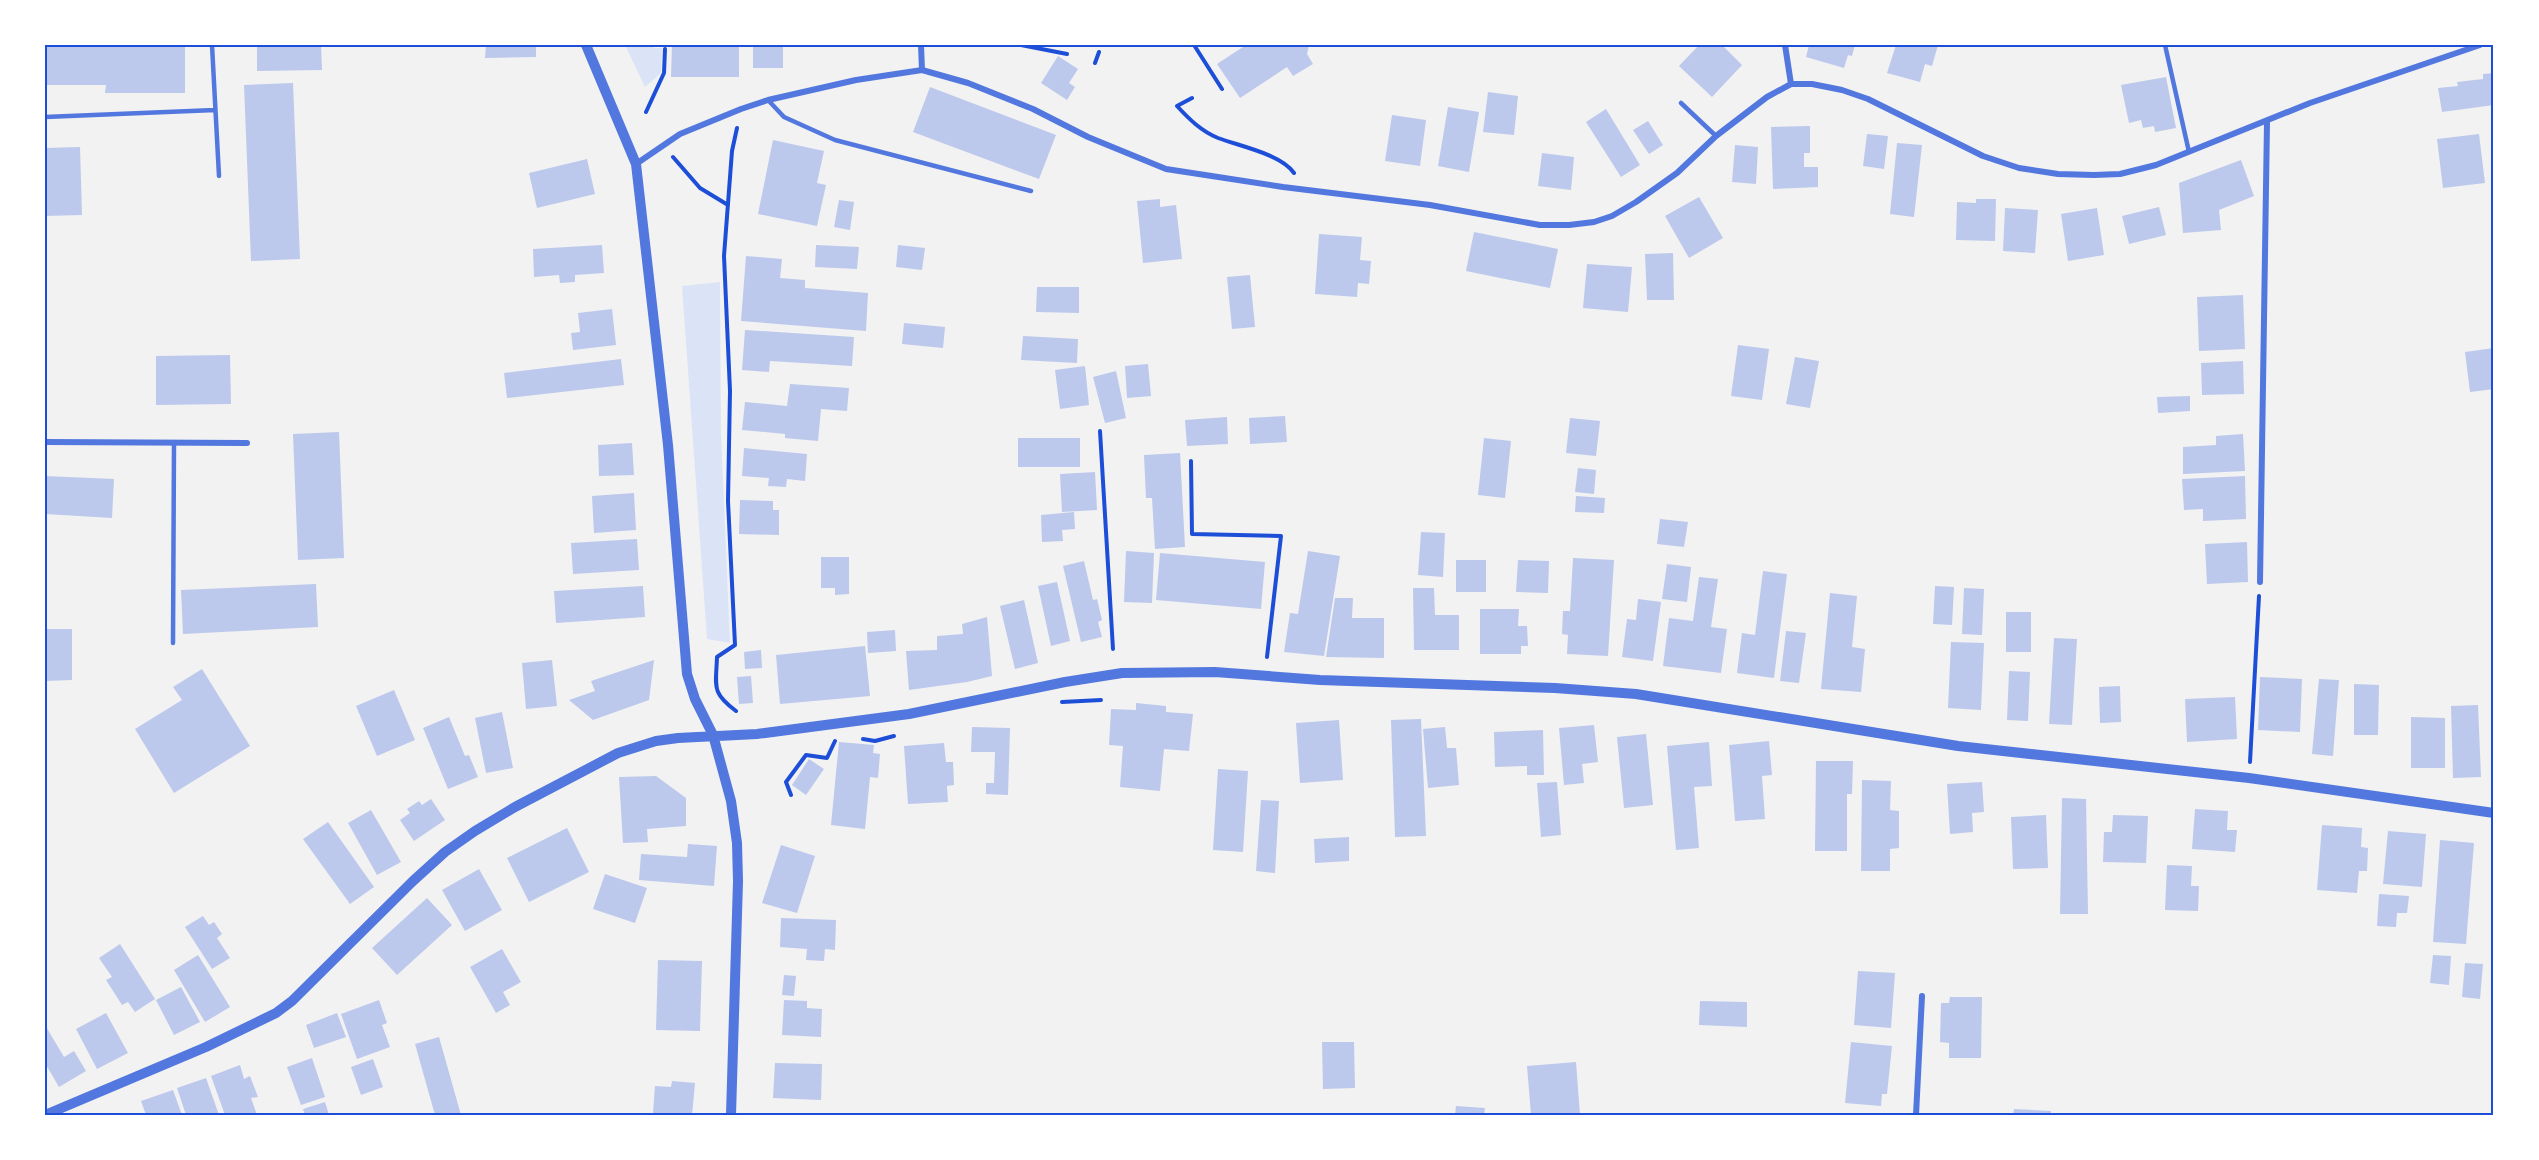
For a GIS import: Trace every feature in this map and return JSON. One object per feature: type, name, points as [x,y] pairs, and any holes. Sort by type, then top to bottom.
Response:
[{"type":"street","points":[[586,45],[636,164],[668,445],[687,674],[695,699],[713,735],[730,801],[737,843],[738,881],[731,1115]]},
{"type":"street","points":[[921,45],[922,70]]},
{"type":"street","points":[[1785,45],[1791,84]]},
{"type":"street","points":[[636,164],[680,134],[768,100],[856,80],[922,70],[968,83],[1033,109],[1088,137],[1166,169],[1282,188],[1430,205],[1540,225],[1569,225],[1594,222],[1612,216],[1636,202],[1677,173],[1716,136],[1767,97],[1791,84],[1812,84],[1860,96],[1983,156],[2019,168],[2058,174],[2121,174],[2156,165],[2319,100],[2480,45]]},
{"type":"street","points":[[2260,582],[2267,122]]},
{"type":"street","points":[[45,442],[248,443]]},
{"type":"street","points":[[45,1115],[206,1047],[276,1014],[445,852],[515,807],[631,748],[656,741],[713,735],[757,734],[909,714],[1065,682],[1122,673],[1215,672],[1320,680],[1555,688],[1636,694],[1958,746],[2249,778],[2494,813]]},
{"type":"street","points":[[1916,1115],[1922,996]]},
{"type":"lane","points":[[212,45],[219,176]]},
{"type":"lane","points":[[2165,45],[2189,152]]},
{"type":"lane","points":[[768,100],[784,117],[835,140],[1031,191]]},
{"type":"lane","points":[[1681,103],[1716,136]]},
{"type":"lane","points":[[45,117],[215,110]]},
{"type":"lane","points":[[173,643],[174,443]]},
{"type":"path","points":[[1021,45],[1067,54]]},
{"type":"path","points":[[1194,45],[1222,88]]},
{"type":"path","points":[[646,112],[664,73],[665,49]]},
{"type":"path","points":[[1095,63],[1099,52]]},
{"type":"path","points":[[1192,98],[1177,106],[1194,125],[1216,137],[1290,166],[1305,189]]},
{"type":"path","points":[[736,711],[721,699],[716,688],[717,657],[735,645],[728,501],[730,391],[724,256],[732,151],[741,109]]},
{"type":"path","points":[[663,146],[700,188],[728,205]]},
{"type":"path","points":[[1100,431],[1113,649]]},
{"type":"path","points":[[1191,461],[1192,534],[1281,536],[1268,657]]},
{"type":"path","points":[[2249,778],[2260,582]]},
{"type":"path","points":[[791,795],[786,782],[806,755],[827,758],[837,736]]},
{"type":"path","points":[[856,739],[875,741]]},
{"type":"shaded area","points":[[625,45],[654,45],[654,48],[662,48],[661,73],[645,87]]},
{"type":"shaded area","points":[[720,282],[721,433],[730,643],[707,639],[682,286]]},
{"type":"building","points":[[45,45],[185,45],[185,93],[105,93],[106,85],[45,85]]},
{"type":"building","points":[[257,45],[321,45],[322,70],[257,71]]},
{"type":"building","points":[[486,45],[536,45],[536,57],[485,58]]},
{"type":"building","points":[[672,45],[739,45],[739,77],[671,77]]},
{"type":"building","points":[[753,45],[783,45],[783,68],[753,68]]},
{"type":"building","points":[[1246,45],[1309,45],[1307,54],[1313,64],[1293,76],[1287,67],[1240,98],[1217,64]]},
{"type":"building","points":[[1699,45],[1722,45],[1742,65],[1712,97],[1679,66]]},
{"type":"building","points":[[1809,45],[1855,45],[1852,56],[1848,55],[1844,68],[1806,57]]},
{"type":"building","points":[[1896,45],[1938,45],[1932,66],[1925,64],[1920,82],[1887,73]]},
{"type":"building","points":[[1058,56],[1078,69],[1069,83],[1075,87],[1067,100],[1041,83]]},
{"type":"building","points":[[2494,73],[2494,105],[2442,112],[2438,88],[2458,86],[2457,82],[2483,79],[2483,74]]},
{"type":"building","points":[[2166,77],[2176,128],[2155,132],[2154,126],[2143,128],[2141,120],[2129,123],[2121,85]]},
{"type":"building","points":[[293,83],[300,259],[251,261],[244,85]]},
{"type":"building","points":[[930,87],[1056,135],[1039,179],[913,132]]},
{"type":"building","points":[[1488,92],[1518,96],[1514,135],[1483,132]]},
{"type":"building","points":[[1448,107],[1479,112],[1469,172],[1438,166]]},
{"type":"building","points":[[1606,109],[1640,165],[1621,177],[1586,122]]},
{"type":"building","points":[[1392,115],[1426,120],[1420,166],[1385,161]]},
{"type":"building","points":[[1648,121],[1663,145],[1649,154],[1633,130]]},
{"type":"building","points":[[1810,126],[1810,153],[1804,153],[1804,167],[1818,167],[1818,187],[1773,189],[1771,127]]},
{"type":"building","points":[[1867,134],[1888,136],[1884,169],[1863,166]]},
{"type":"building","points":[[2479,134],[2485,183],[2443,188],[2437,139]]},
{"type":"building","points":[[773,140],[824,151],[817,183],[826,185],[817,226],[758,214]]},
{"type":"building","points":[[1897,143],[1922,145],[1914,217],[1890,214]]},
{"type":"building","points":[[1735,145],[1758,147],[1756,184],[1732,182]]},
{"type":"building","points":[[80,147],[82,215],[45,216],[45,148]]},
{"type":"building","points":[[1542,153],[1574,157],[1571,190],[1538,186]]},
{"type":"building","points":[[587,159],[595,194],[537,208],[529,173]]},
{"type":"building","points":[[2241,160],[2254,196],[2219,210],[2221,230],[2183,233],[2179,183]]},
{"type":"building","points":[[1699,197],[1723,238],[1689,258],[1665,216]]},
{"type":"building","points":[[1160,199],[1160,207],[1176,205],[1182,259],[1143,263],[1137,201]]},
{"type":"building","points":[[1976,199],[1996,199],[1995,241],[1956,240],[1957,202],[1976,203]]},
{"type":"building","points":[[839,200],[854,202],[850,230],[834,227]]},
{"type":"building","points":[[2159,207],[2166,235],[2129,244],[2122,216]]},
{"type":"building","points":[[2005,208],[2038,210],[2035,253],[2003,251]]},
{"type":"building","points":[[2097,208],[2104,255],[2068,261],[2061,214]]},
{"type":"building","points":[[1474,232],[1558,249],[1550,288],[1466,271]]},
{"type":"building","points":[[1319,234],[1362,237],[1360,260],[1371,261],[1369,284],[1358,283],[1357,297],[1315,294]]},
{"type":"building","points":[[602,245],[604,273],[575,275],[575,282],[560,283],[559,275],[534,277],[533,249]]},
{"type":"building","points":[[816,245],[859,247],[857,269],[815,267]]},
{"type":"building","points":[[898,245],[925,248],[922,270],[896,267]]},
{"type":"building","points":[[1673,253],[1674,300],[1647,300],[1645,254]]},
{"type":"building","points":[[746,256],[782,259],[780,278],[805,280],[805,288],[868,293],[866,331],[741,321]]},
{"type":"building","points":[[1587,264],[1632,267],[1628,312],[1583,308]]},
{"type":"building","points":[[1250,275],[1255,327],[1232,329],[1227,277]]},
{"type":"building","points":[[1037,287],[1079,287],[1079,313],[1036,312]]},
{"type":"building","points":[[2243,295],[2245,349],[2199,351],[2197,297]]},
{"type":"building","points":[[612,309],[616,345],[573,350],[571,333],[580,332],[578,313]]},
{"type":"building","points":[[904,323],[945,327],[943,348],[902,344]]},
{"type":"building","points":[[745,330],[854,337],[852,366],[770,361],[769,372],[742,370]]},
{"type":"building","points":[[1023,336],[1078,339],[1077,363],[1021,360]]},
{"type":"building","points":[[1738,345],[1769,349],[1762,400],[1731,396]]},
{"type":"building","points":[[2494,348],[2494,389],[2470,392],[2465,352]]},
{"type":"building","points":[[230,355],[231,404],[156,405],[156,356]]},
{"type":"building","points":[[1795,357],[1819,361],[1810,408],[1786,404]]},
{"type":"building","points":[[621,359],[624,385],[507,398],[504,373]]},
{"type":"building","points":[[2243,361],[2244,394],[2202,395],[2201,363]]},
{"type":"building","points":[[1148,364],[1151,396],[1127,398],[1125,366]]},
{"type":"building","points":[[1085,366],[1089,405],[1060,409],[1055,370]]},
{"type":"building","points":[[1116,371],[1126,418],[1105,423],[1093,377]]},
{"type":"building","points":[[790,384],[849,388],[847,411],[821,409],[818,441],[785,438],[785,434],[742,430],[745,402],[787,406]]},
{"type":"building","points":[[2190,396],[2190,411],[2158,413],[2157,397]]},
{"type":"building","points":[[1285,416],[1287,442],[1250,444],[1249,418]]},
{"type":"building","points":[[1227,417],[1228,444],[1187,446],[1185,420]]},
{"type":"building","points":[[1570,418],[1600,421],[1596,456],[1566,453]]},
{"type":"building","points":[[339,432],[344,558],[298,560],[293,434]]},
{"type":"building","points":[[2243,434],[2245,471],[2183,474],[2183,447],[2216,445],[2216,436]]},
{"type":"building","points":[[1018,438],[1080,438],[1080,467],[1018,467]]},
{"type":"building","points":[[1484,438],[1511,441],[1505,498],[1478,495]]},
{"type":"building","points":[[632,443],[634,475],[599,476],[598,445]]},
{"type":"building","points":[[744,448],[807,454],[805,481],[787,479],[786,487],[768,486],[769,478],[742,476]]},
{"type":"building","points":[[1180,453],[1185,547],[1155,549],[1152,498],[1146,498],[1144,455]]},
{"type":"building","points":[[1578,468],[1596,470],[1594,494],[1575,492]]},
{"type":"building","points":[[1095,472],[1097,510],[1062,512],[1060,474]]},
{"type":"building","points":[[45,476],[114,479],[112,518],[45,514]]},
{"type":"building","points":[[2245,476],[2246,519],[2203,521],[2203,509],[2184,510],[2182,479]]},
{"type":"building","points":[[634,493],[636,530],[594,533],[592,496]]},
{"type":"building","points":[[1576,496],[1605,498],[1604,513],[1575,512]]},
{"type":"building","points":[[740,500],[773,501],[773,510],[779,510],[779,535],[739,534]]},
{"type":"building","points":[[1074,512],[1075,529],[1062,530],[1063,541],[1042,542],[1041,515]]},
{"type":"building","points":[[1660,519],[1688,522],[1684,547],[1657,544]]},
{"type":"building","points":[[1421,532],[1445,533],[1443,577],[1418,575]]},
{"type":"building","points":[[637,539],[639,570],[573,574],[571,543]]},
{"type":"building","points":[[2247,542],[2248,582],[2207,584],[2205,544]]},
{"type":"building","points":[[1126,551],[1154,553],[1152,603],[1124,602]]},
{"type":"building","points":[[1308,551],[1340,556],[1324,656],[1284,652],[1290,613],[1298,614]]},
{"type":"building","points":[[1160,553],[1265,562],[1261,609],[1156,600]]},
{"type":"building","points":[[821,557],[849,557],[849,594],[835,595],[835,588],[821,588]]},
{"type":"building","points":[[1573,558],[1614,560],[1608,656],[1567,654],[1568,635],[1562,634],[1563,611],[1570,611]]},
{"type":"building","points":[[1456,560],[1486,560],[1486,592],[1456,592]]},
{"type":"building","points":[[1518,560],[1549,561],[1548,593],[1516,592]]},
{"type":"building","points":[[1084,561],[1093,600],[1097,599],[1102,620],[1098,622],[1102,637],[1081,642],[1063,566]]},
{"type":"building","points":[[1667,564],[1691,567],[1687,602],[1662,599]]},
{"type":"building","points":[[1763,571],[1787,574],[1774,678],[1737,673],[1742,633],[1755,635]]},
{"type":"building","points":[[1699,577],[1718,579],[1711,627],[1727,629],[1721,673],[1663,666],[1669,618],[1693,621]]},
{"type":"building","points":[[1057,582],[1070,641],[1051,646],[1038,586]]},
{"type":"building","points":[[316,584],[318,627],[183,634],[181,590]]},
{"type":"building","points":[[643,586],[645,617],[556,623],[554,591]]},
{"type":"building","points":[[1935,586],[1954,587],[1952,625],[1933,624]]},
{"type":"building","points":[[1413,588],[1434,588],[1435,615],[1459,615],[1459,650],[1414,650]]},
{"type":"building","points":[[1964,588],[1984,589],[1982,635],[1962,634]]},
{"type":"building","points":[[1830,593],[1857,596],[1852,647],[1865,649],[1861,692],[1821,689]]},
{"type":"building","points":[[1335,598],[1353,598],[1352,618],[1384,618],[1384,658],[1326,657]]},
{"type":"building","points":[[1638,599],[1661,602],[1653,661],[1622,657],[1627,619],[1636,620]]},
{"type":"building","points":[[1024,600],[1038,663],[1015,669],[1000,606]]},
{"type":"building","points":[[1480,609],[1519,609],[1518,626],[1527,626],[1528,646],[1521,646],[1521,654],[1480,654]]},
{"type":"building","points":[[2006,612],[2031,612],[2031,652],[2006,652]]},
{"type":"building","points":[[987,617],[992,676],[909,690],[906,651],[937,650],[937,636],[963,634],[962,624]]},
{"type":"building","points":[[45,629],[72,629],[72,680],[45,681]]},
{"type":"building","points":[[895,630],[896,651],[868,653],[867,632]]},
{"type":"building","points":[[1786,631],[1806,633],[1799,683],[1780,681]]},
{"type":"building","points":[[2054,638],[2077,639],[2072,725],[2049,724]]},
{"type":"building","points":[[1951,642],[1984,643],[1981,710],[1948,708]]},
{"type":"building","points":[[865,646],[870,696],[780,704],[776,655]]},
{"type":"building","points":[[761,650],[762,668],[745,669],[744,652]]},
{"type":"building","points":[[552,660],[557,706],[526,709],[522,663]]},
{"type":"building","points":[[654,660],[649,700],[593,720],[569,700],[595,691],[591,681]]},
{"type":"building","points":[[202,669],[250,746],[174,793],[135,729],[182,700],[173,687]]},
{"type":"building","points":[[2009,671],[2030,672],[2028,721],[2007,720]]},
{"type":"building","points":[[751,676],[753,703],[739,704],[737,677]]},
{"type":"building","points":[[2260,677],[2302,679],[2300,732],[2258,730]]},
{"type":"building","points":[[2319,679],[2339,680],[2333,756],[2312,754]]},
{"type":"building","points":[[2354,684],[2379,685],[2378,735],[2354,735]]},
{"type":"building","points":[[2120,686],[2121,722],[2100,723],[2099,687]]},
{"type":"building","points":[[394,690],[415,740],[377,756],[356,706]]},
{"type":"building","points":[[2235,697],[2237,739],[2187,742],[2185,699]]},
{"type":"building","points":[[1136,703],[1166,706],[1166,712],[1193,714],[1189,751],[1164,749],[1160,791],[1120,787],[1123,746],[1109,745],[1111,709],[1136,710]]},
{"type":"building","points":[[2478,705],[2481,777],[2453,778],[2451,706]]},
{"type":"building","points":[[502,712],[513,768],[486,773],[475,718]]},
{"type":"building","points":[[449,717],[465,756],[469,755],[478,777],[448,789],[423,728]]},
{"type":"building","points":[[2411,717],[2445,718],[2445,768],[2411,768]]},
{"type":"building","points":[[1421,719],[1426,836],[1395,837],[1391,720]]},
{"type":"building","points":[[1339,720],[1343,780],[1300,783],[1296,723]]},
{"type":"building","points":[[1594,725],[1598,762],[1582,764],[1584,783],[1564,785],[1559,728]]},
{"type":"building","points":[[972,727],[1010,728],[1008,795],[986,794],[986,783],[994,783],[995,752],[971,752]]},
{"type":"building","points":[[1445,727],[1447,748],[1456,748],[1459,785],[1428,788],[1423,729]]},
{"type":"building","points":[[1543,730],[1544,775],[1527,775],[1527,766],[1495,767],[1494,732]]},
{"type":"building","points":[[1646,734],[1653,805],[1624,808],[1617,737]]},
{"type":"building","points":[[1769,741],[1772,775],[1762,776],[1765,819],[1735,821],[1729,745]]},
{"type":"building","points":[[839,742],[874,745],[873,753],[880,754],[878,778],[870,777],[865,829],[831,825]]},
{"type":"building","points":[[1709,742],[1712,786],[1694,787],[1699,848],[1676,850],[1667,746]]},
{"type":"building","points":[[944,743],[946,762],[953,762],[954,785],[947,786],[948,802],[908,804],[904,746]]},
{"type":"building","points":[[809,759],[824,769],[806,795],[792,785]]},
{"type":"building","points":[[1816,761],[1853,761],[1852,794],[1847,794],[1847,851],[1815,851]]},
{"type":"building","points":[[1218,769],[1248,771],[1243,852],[1213,850]]},
{"type":"building","points":[[656,776],[686,798],[686,826],[647,829],[648,842],[623,843],[619,777]]},
{"type":"building","points":[[1862,780],[1891,781],[1890,810],[1899,811],[1899,848],[1890,849],[1890,871],[1861,871]]},
{"type":"building","points":[[1557,782],[1561,835],[1541,837],[1537,783]]},
{"type":"building","points":[[1982,782],[1984,812],[1972,813],[1973,832],[1950,834],[1947,784]]},
{"type":"building","points":[[2062,798],[2086,799],[2088,914],[2060,914]]},
{"type":"building","points":[[431,799],[445,820],[414,841],[400,820],[410,813],[407,809],[419,801],[422,805]]},
{"type":"building","points":[[1261,800],[1279,801],[1275,873],[1256,871]]},
{"type":"building","points":[[2195,809],[2228,811],[2227,830],[2237,830],[2235,852],[2192,849]]},
{"type":"building","points":[[371,810],[401,862],[377,875],[348,823]]},
{"type":"building","points":[[2046,815],[2048,868],[2013,869],[2011,817]]},
{"type":"building","points":[[2113,815],[2148,816],[2146,863],[2103,862],[2104,832],[2112,832]]},
{"type":"building","points":[[328,822],[374,887],[350,904],[303,839]]},
{"type":"building","points":[[2322,825],[2362,828],[2361,847],[2368,848],[2367,871],[2359,871],[2357,893],[2317,890]]},
{"type":"building","points":[[567,828],[589,872],[529,902],[507,858]]},
{"type":"building","points":[[2388,831],[2426,834],[2422,887],[2383,884]]},
{"type":"building","points":[[1349,837],[1349,861],[1315,863],[1314,839]]},
{"type":"building","points":[[2440,840],[2474,843],[2466,944],[2433,942]]},
{"type":"building","points":[[688,844],[717,846],[714,886],[639,880],[641,854],[687,857]]},
{"type":"building","points":[[781,845],[815,856],[797,913],[762,903]]},
{"type":"building","points":[[2167,865],[2192,866],[2191,886],[2199,886],[2198,911],[2165,910]]},
{"type":"building","points":[[479,869],[502,910],[465,931],[442,890]]},
{"type":"building","points":[[605,874],[647,888],[635,923],[593,909]]},
{"type":"building","points":[[2379,894],[2409,896],[2407,913],[2397,913],[2396,927],[2377,926]]},
{"type":"building","points":[[427,898],[452,925],[397,975],[372,948]]},
{"type":"building","points":[[203,916],[209,925],[214,922],[222,934],[217,938],[230,958],[212,969],[185,927]]},
{"type":"building","points":[[781,918],[836,920],[835,950],[825,949],[824,961],[806,960],[807,949],[780,947]]},
{"type":"building","points":[[120,944],[155,999],[135,1012],[128,1002],[122,1005],[106,980],[112,977],[99,958]]},
{"type":"building","points":[[502,949],[521,982],[503,992],[510,1005],[496,1013],[470,967]]},
{"type":"building","points":[[198,955],[230,1007],[205,1022],[174,970]]},
{"type":"building","points":[[2433,955],[2451,956],[2449,985],[2430,983]]},
{"type":"building","points":[[658,960],[702,961],[700,1031],[656,1030]]},
{"type":"building","points":[[2465,963],[2483,964],[2480,999],[2462,997]]},
{"type":"building","points":[[1858,971],[1895,973],[1891,1028],[1854,1025]]},
{"type":"building","points":[[784,975],[796,976],[794,996],[782,995]]},
{"type":"building","points":[[181,987],[200,1022],[174,1035],[156,1000]]},
{"type":"building","points":[[1950,997],[1982,997],[1981,1058],[1949,1058],[1949,1043],[1940,1042],[1941,1003],[1949,1003]]},
{"type":"building","points":[[379,1000],[387,1023],[382,1025],[390,1047],[357,1059],[341,1014]]},
{"type":"building","points":[[784,1000],[807,1001],[807,1008],[822,1009],[821,1037],[782,1035]]},
{"type":"building","points":[[1700,1001],[1747,1002],[1747,1027],[1699,1025]]},
{"type":"building","points":[[106,1013],[128,1053],[97,1069],[76,1029]]},
{"type":"building","points":[[337,1013],[346,1037],[314,1048],[306,1025]]},
{"type":"building","points":[[45,1025],[64,1057],[74,1051],[86,1071],[59,1087],[45,1063]]},
{"type":"building","points":[[439,1037],[461,1115],[435,1115],[415,1044]]},
{"type":"building","points":[[1322,1042],[1354,1042],[1355,1088],[1323,1089]]},
{"type":"building","points":[[1851,1042],[1892,1046],[1887,1094],[1882,1094],[1881,1106],[1845,1103]]},
{"type":"building","points":[[312,1058],[325,1097],[301,1105],[287,1067]]},
{"type":"building","points":[[373,1059],[383,1087],[361,1095],[351,1067]]},
{"type":"building","points":[[1576,1062],[1580,1115],[1531,1115],[1527,1066]]},
{"type":"building","points":[[775,1063],[822,1064],[821,1100],[773,1098]]},
{"type":"building","points":[[240,1065],[244,1079],[250,1076],[258,1097],[251,1098],[257,1115],[225,1115],[211,1076]]},
{"type":"building","points":[[206,1078],[219,1115],[186,1115],[177,1088]]},
{"type":"building","points":[[672,1081],[695,1083],[692,1115],[653,1113],[655,1086],[671,1087]]},
{"type":"building","points":[[173,1090],[182,1115],[146,1115],[141,1101]]},
{"type":"building","points":[[325,1102],[329,1115],[305,1115],[303,1109]]},
{"type":"building","points":[[1456,1106],[1485,1108],[1484,1115],[1455,1115]]},
{"type":"building","points":[[2014,1109],[2051,1111],[2051,1115],[2013,1115]]}]
